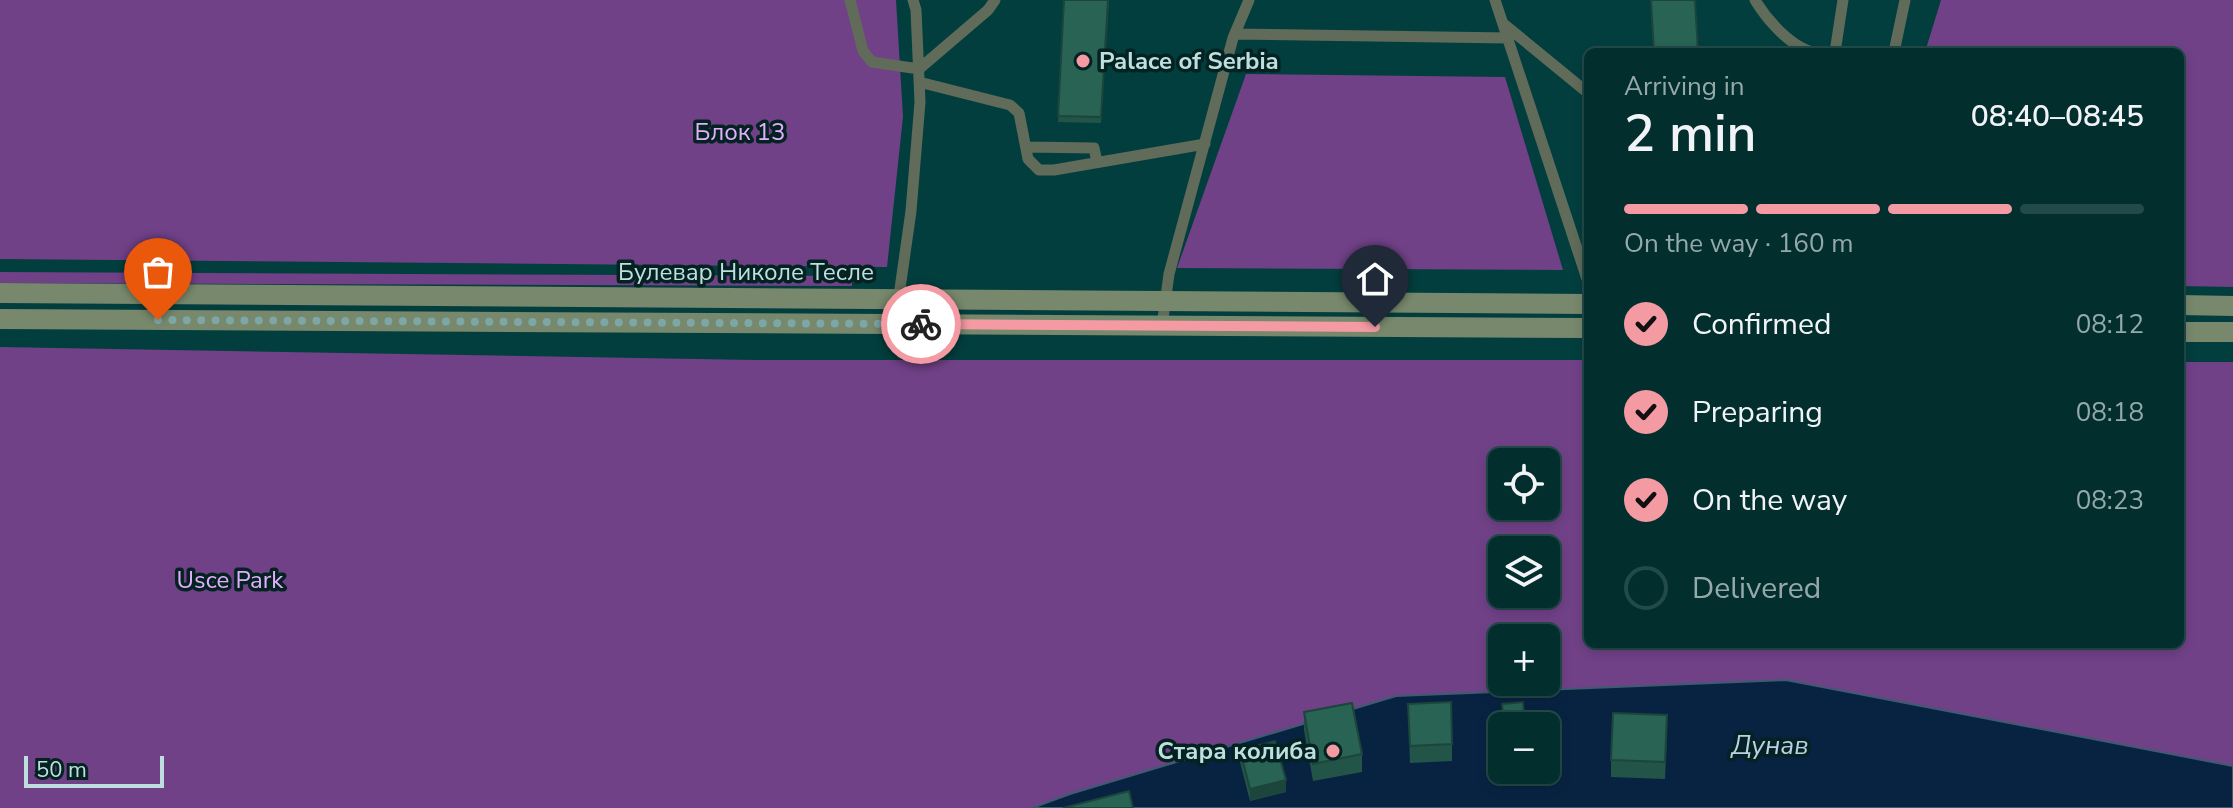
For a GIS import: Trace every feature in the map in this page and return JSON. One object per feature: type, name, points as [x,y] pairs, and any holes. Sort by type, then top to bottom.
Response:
[{"type":"main road","name":"Булевар Николе Тесле","points":[[0,293],[1584,304]]},
{"type":"main road","points":[[2184,305],[2233,306]]},
{"type":"main road","points":[[0,319],[1584,328]]},
{"type":"main road","points":[[2184,332],[2233,332]]},
{"type":"lane","points":[[850,0],[863,51],[872,62],[1010,105],[1019,113],[1028,159],[1039,170],[1205,144]]},
{"type":"lane","points":[[895,324],[911,211],[920,102],[913,0]]},
{"type":"lane","points":[[919,75],[995,0]]},
{"type":"lane","points":[[1162,326],[1169,274],[1235,34],[1249,0]]},
{"type":"lane","points":[[1495,0],[1584,270]]},
{"type":"lane","points":[[1755,0],[1780,31],[1802,48]]},
{"type":"lane","points":[[1836,48],[1843,0]]},
{"type":"lane","points":[[1895,48],[1905,0]]},
{"type":"lane","points":[[1505,25],[1584,90]]},
{"type":"lane","points":[[1235,34],[1509,38]]},
{"type":"lane","points":[[1026,147],[1094,148],[1097,162]]},
{"type":"green space","name":"Блок 13","points":[[0,0],[896,0],[903,117],[887,267],[0,259]]},
{"type":"green space","points":[[1941,0],[2233,0],[2233,287],[2184,286],[2184,48],[1926,48]]},
{"type":"green space","points":[[1246,74],[1505,77],[1563,270],[1177,268]]},
{"type":"green space","points":[[0,272],[852,276],[852,286],[0,283]]},
{"type":"green space","name":"Usce Park","points":[[0,347],[754,360],[1584,360],[1584,648],[2184,648],[2184,362],[2233,362],[2233,766],[1786,680],[1560,716],[1560,712],[1488,712],[1488,727],[1070,794],[1032,808],[0,808]]},
{"type":"water","name":"Дунав","points":[[1786,680],[2233,766],[2233,808],[1032,808],[1396,696],[1488,692],[1488,696],[1560,696],[1560,689]]},
{"type":"building","name":"Palace of Serbia","points":[[1064,0],[1108,0],[1101,117],[1058,116]]},
{"type":"building","points":[[1651,0],[1695,0],[1698,48],[1654,48]]},
{"type":"building","points":[[1451,702],[1452,744],[1410,746],[1408,704]]},
{"type":"building","points":[[1523,702],[1524,712],[1503,712],[1502,704]]},
{"type":"building","name":"Стара колиба","points":[[1352,703],[1362,754],[1313,764],[1304,712]]},
{"type":"building","points":[[1613,713],[1667,715],[1665,762],[1611,760]]},
{"type":"building","points":[[1275,741],[1286,780],[1250,789],[1240,750]]},
{"type":"building","points":[[1129,791],[1133,808],[1063,808]]},
{"type":"way so far","points":[[158,320],[921,324]]},
{"type":"place","name":"Palace of Serbia","points":[[1083,61]]},
{"type":"place","name":"Стара колиба","points":[[1333,751]]},
{"type":"route","points":[[921,324],[1375,327]]}]
